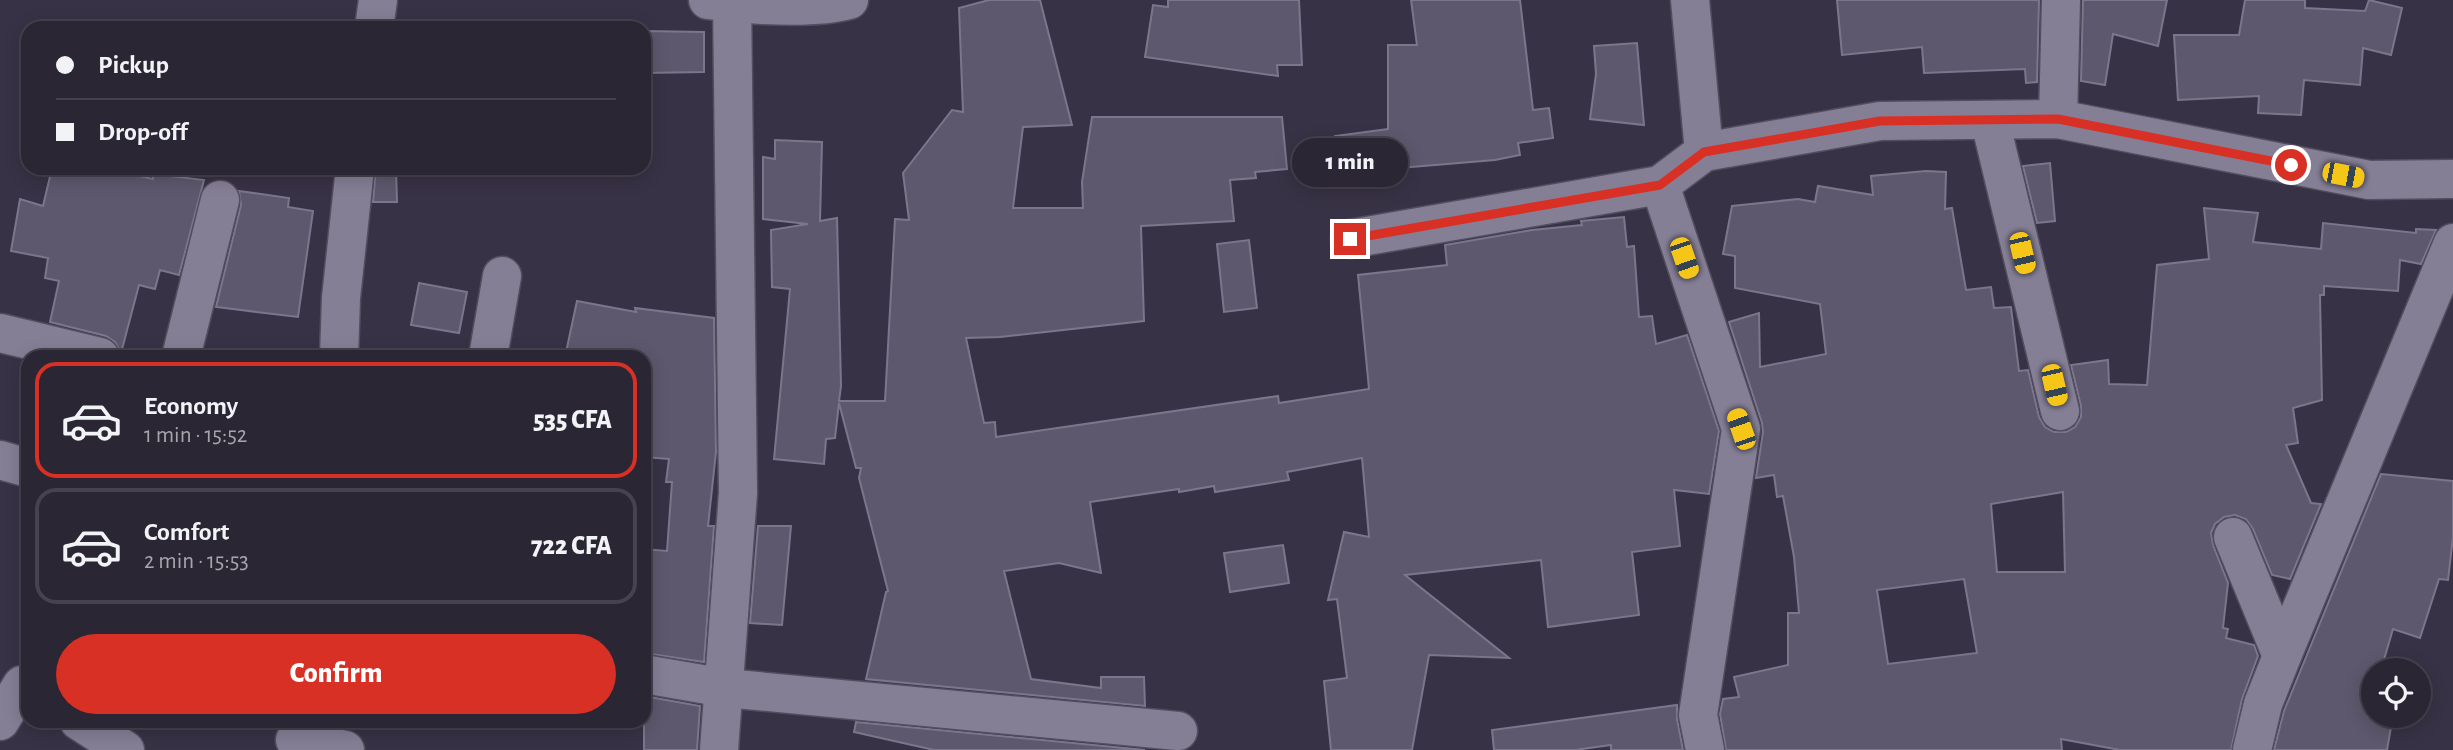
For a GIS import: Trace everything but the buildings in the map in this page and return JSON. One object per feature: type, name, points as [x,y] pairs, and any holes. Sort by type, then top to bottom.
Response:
[{"type":"street","points":[[375,21],[378,0]]},
{"type":"street","points":[[719,750],[738,493],[723,1],[832,5],[849,0]]},
{"type":"street","points":[[1690,0],[1704,152]]},
{"type":"street","points":[[2058,119],[2061,0]]},
{"type":"street","points":[[1350,239],[1660,185],[1704,152],[1880,121],[2058,119],[2369,180],[2453,179]]},
{"type":"street","points":[[1990,121],[2060,411]]},
{"type":"street","points":[[339,350],[341,298],[354,175]]},
{"type":"street","points":[[1660,185],[1741,429],[1698,715],[1705,750]]},
{"type":"street","points":[[183,350],[220,200]]},
{"type":"street","points":[[2252,750],[2263,705],[2282,656],[2453,243]]},
{"type":"street","points":[[489,350],[502,276]]},
{"type":"street","points":[[0,333],[71,350]]},
{"type":"street","points":[[0,460],[21,466]]},
{"type":"street","points":[[2233,537],[2282,656]]},
{"type":"street","points":[[651,675],[725,688],[1178,731]]},
{"type":"street","points":[[0,721],[17,681]]},
{"type":"street","points":[[90,728],[125,750]]},
{"type":"street","points":[[296,737],[345,750]]},
{"type":"route","points":[[1350,239],[1660,185],[1704,152],[1880,121],[2058,119],[2291,165]]}]
